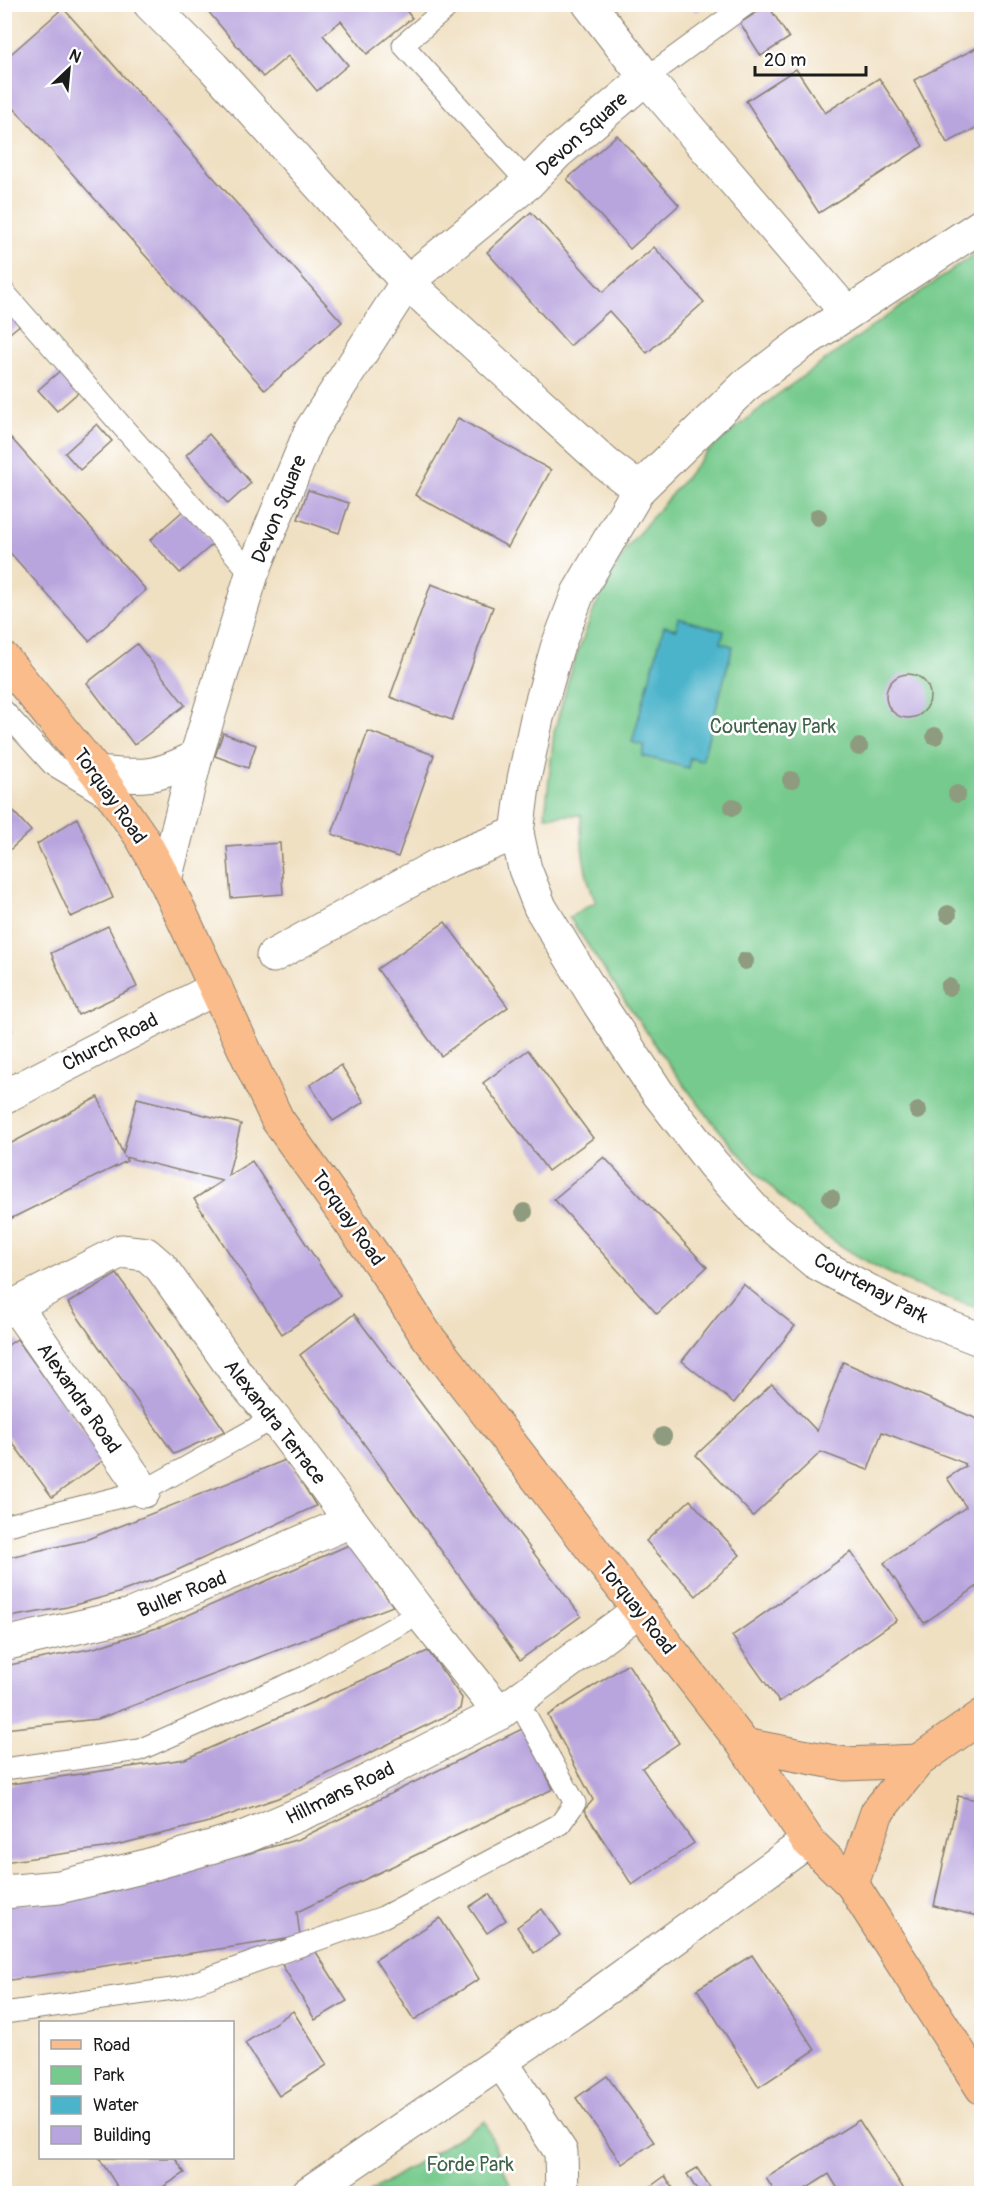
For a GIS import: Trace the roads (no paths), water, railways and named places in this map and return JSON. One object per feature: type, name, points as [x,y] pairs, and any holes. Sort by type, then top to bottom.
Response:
[{"type":"main road","name":"Torquay Road","points":[[4,659],[97,773],[120,805],[165,880],[277,1119],[387,1274],[424,1332],[744,1745],[808,1840],[852,1884],[981,2088]]},
{"type":"main road","points":[[852,1884],[877,1812],[918,1761],[981,1716]]},
{"type":"main road","points":[[744,1745],[845,1764],[918,1761]]},
{"type":"street","points":[[150,4],[213,67],[407,282],[606,464],[639,489]]},
{"type":"street","name":"Devon Square","points":[[589,4],[646,78],[847,313]]},
{"type":"street","name":"Devon Square","points":[[165,880],[196,757],[252,574],[311,430],[407,282],[528,183],[556,154],[646,78]]},
{"type":"street","name":"Courtenay Park","points":[[981,225],[847,313],[745,386],[639,489],[578,593],[558,648],[537,718],[524,779],[517,833],[525,869],[540,907],[599,1004],[658,1093],[713,1164],[759,1215],[816,1262],[904,1310],[981,1340]]},
{"type":"street","points":[[97,773],[144,777],[168,772],[196,757]]},
{"type":"street","points":[[273,956],[441,863],[517,833]]},
{"type":"street","name":"Church Road","points":[[4,1097],[216,988]]},
{"type":"street","name":"Alexandra Terrace","points":[[10,1308],[121,1251],[146,1254],[161,1267],[237,1374],[274,1418],[420,1613],[509,1707]]},
{"type":"street","name":"Alexandra Road","points":[[10,1308],[144,1491]]},
{"type":"street","name":"Buller Road","points":[[4,1644],[131,1615],[351,1521]]},
{"type":"street","name":"Hillmans Road","points":[[4,1892],[59,1887],[142,1867],[245,1837],[321,1805],[509,1707],[638,1611]]},
{"type":"street","points":[[307,2193],[502,2063],[808,1840]]},
{"type":"street","points":[[502,2063],[561,2152],[562,2193]]},
{"type":"lane","points":[[451,4],[403,45],[528,183]]},
{"type":"lane","points":[[646,78],[747,4]]},
{"type":"lane","points":[[4,292],[252,574]]},
{"type":"lane","points":[[4,711],[52,764],[120,805]]},
{"type":"lane","points":[[4,1526],[144,1491],[274,1418]]},
{"type":"lane","points":[[4,1769],[140,1750],[307,1676],[420,1613]]},
{"type":"lane","points":[[4,2013],[179,1988],[383,1917],[560,1824],[575,1803],[509,1707]]},
{"type":"water","points":[[678,618],[724,631],[721,643],[733,646],[702,761],[690,758],[688,768],[642,756],[645,746],[632,742],[664,626],[676,629]]},
{"type":"park label","name":"Forde Park","points":[[470,2164]]}]
